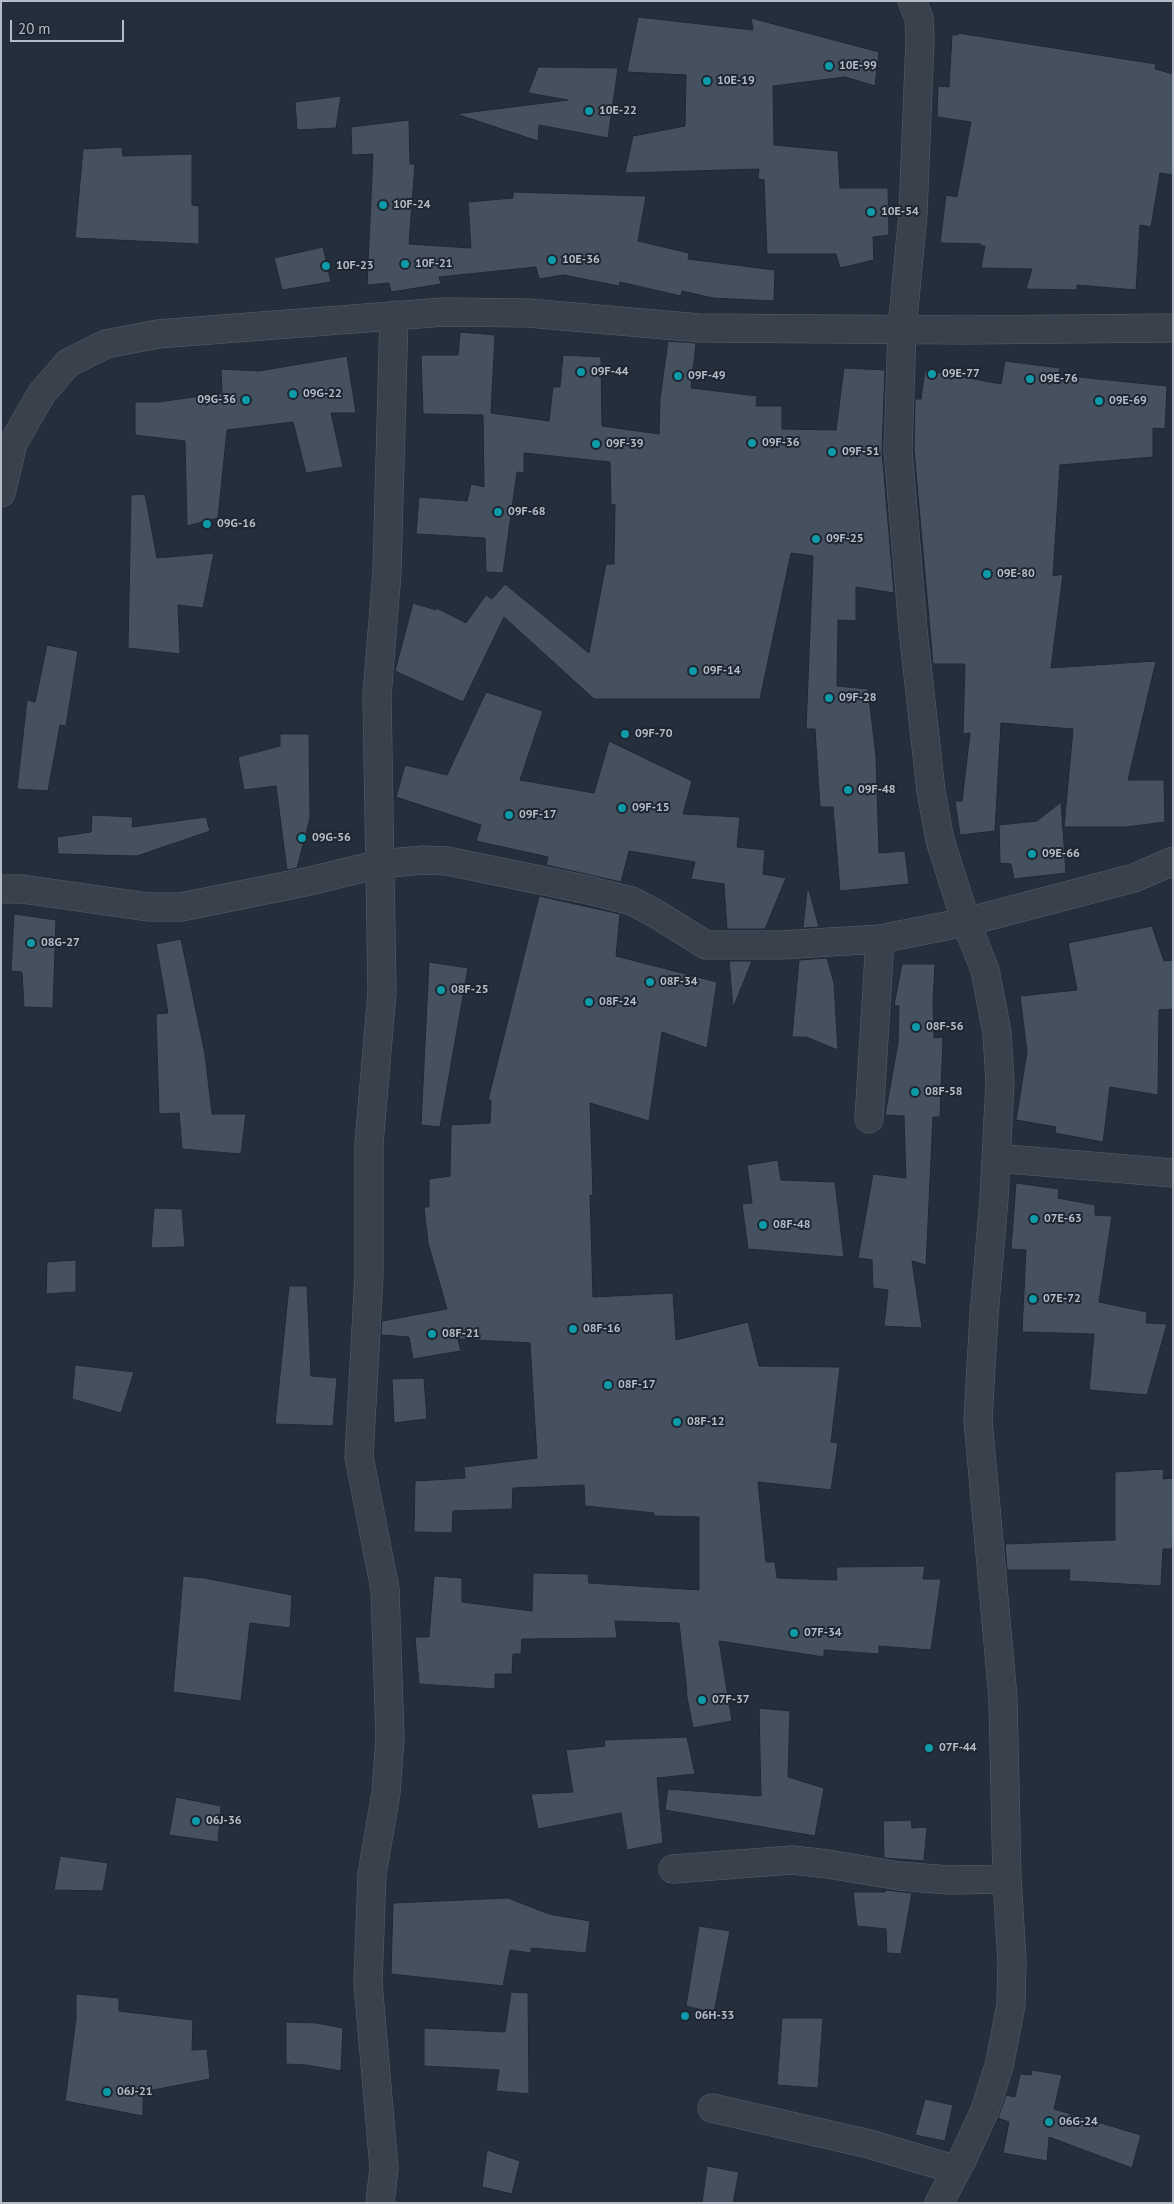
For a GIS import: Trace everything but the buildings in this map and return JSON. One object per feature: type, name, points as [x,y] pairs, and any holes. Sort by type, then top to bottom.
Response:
[{"type":"street","points":[[912,1],[919,18],[920,40],[913,214],[902,329],[898,450],[914,639],[931,791],[940,840],[966,922],[985,970],[997,1033],[1000,1082],[978,1420],[1003,1698],[1007,1879],[1012,1960],[1010,2005],[999,2066],[984,2110],[958,2170],[939,2203]]},
{"type":"street","points":[[1,493],[13,443],[42,393],[68,363],[106,344],[158,334],[444,312],[519,312],[700,328],[1173,328]]},
{"type":"street","points":[[380,2203],[384,2168],[368,1983],[372,1874],[386,1793],[390,1738],[385,1590],[359,1457],[369,1275],[369,1144],[382,992],[377,694],[387,572],[394,315]]},
{"type":"street","points":[[1,888],[22,889],[148,908],[181,907],[310,881],[380,864],[422,860],[447,861],[584,889],[632,901],[706,944],[781,945],[880,938],[966,922],[1134,878],[1173,861]]},
{"type":"street","points":[[869,1119],[880,938]]},
{"type":"street","points":[[996,1158],[1173,1173]]},
{"type":"street","points":[[672,1869],[792,1860],[907,1877],[949,1880],[1007,1879]]},
{"type":"street","points":[[712,2108],[869,2144],[958,2170]]},
{"type":"place","name":"10E-99","points":[[829,66]]},
{"type":"place","name":"10E-19","points":[[707,81]]},
{"type":"place","name":"10E-22","points":[[589,111]]},
{"type":"place","name":"10F-24","points":[[383,205]]},
{"type":"place","name":"10E-54","points":[[871,212]]},
{"type":"place","name":"10E-36","points":[[552,260]]},
{"type":"place","name":"10F-21","points":[[405,264]]},
{"type":"place","name":"10F-23","points":[[326,266]]},
{"type":"place","name":"09F-44","points":[[581,372]]},
{"type":"place","name":"09E-77","points":[[932,374]]},
{"type":"place","name":"09F-49","points":[[678,376]]},
{"type":"place","name":"09E-76","points":[[1030,379]]},
{"type":"place","name":"09G-22","points":[[293,394]]},
{"type":"place","name":"09G-36","points":[[246,400]]},
{"type":"place","name":"09E-69","points":[[1099,401]]},
{"type":"place","name":"09F-36","points":[[752,443]]},
{"type":"place","name":"09F-39","points":[[596,444]]},
{"type":"place","name":"09F-51","points":[[832,452]]},
{"type":"place","name":"09F-68","points":[[498,512]]},
{"type":"place","name":"09G-16","points":[[207,524]]},
{"type":"place","name":"09F-25","points":[[816,539]]},
{"type":"place","name":"09E-80","points":[[987,574]]},
{"type":"place","name":"09F-14","points":[[693,671]]},
{"type":"place","name":"09F-28","points":[[829,698]]},
{"type":"place","name":"09F-70","points":[[625,734]]},
{"type":"place","name":"09F-48","points":[[848,790]]},
{"type":"place","name":"09F-15","points":[[622,808]]},
{"type":"place","name":"09F-17","points":[[509,815]]},
{"type":"place","name":"09G-56","points":[[302,838]]},
{"type":"place","name":"09E-66","points":[[1032,854]]},
{"type":"place","name":"08G-27","points":[[31,943]]},
{"type":"place","name":"08F-34","points":[[650,982]]},
{"type":"place","name":"08F-25","points":[[441,990]]},
{"type":"place","name":"08F-24","points":[[589,1002]]},
{"type":"place","name":"08F-56","points":[[916,1027]]},
{"type":"place","name":"08F-58","points":[[915,1092]]},
{"type":"place","name":"07E-63","points":[[1034,1219]]},
{"type":"place","name":"08F-48","points":[[763,1225]]},
{"type":"place","name":"07E-72","points":[[1033,1299]]},
{"type":"place","name":"08F-16","points":[[573,1329]]},
{"type":"place","name":"08F-21","points":[[432,1334]]},
{"type":"place","name":"08F-17","points":[[608,1385]]},
{"type":"place","name":"08F-12","points":[[677,1422]]},
{"type":"place","name":"07F-34","points":[[794,1633]]},
{"type":"place","name":"07F-37","points":[[702,1700]]},
{"type":"place","name":"07F-44","points":[[929,1748]]},
{"type":"place","name":"06J-36","points":[[196,1821]]},
{"type":"place","name":"06H-33","points":[[685,2016]]},
{"type":"place","name":"06J-21","points":[[107,2092]]},
{"type":"place","name":"06G-24","points":[[1049,2122]]}]
